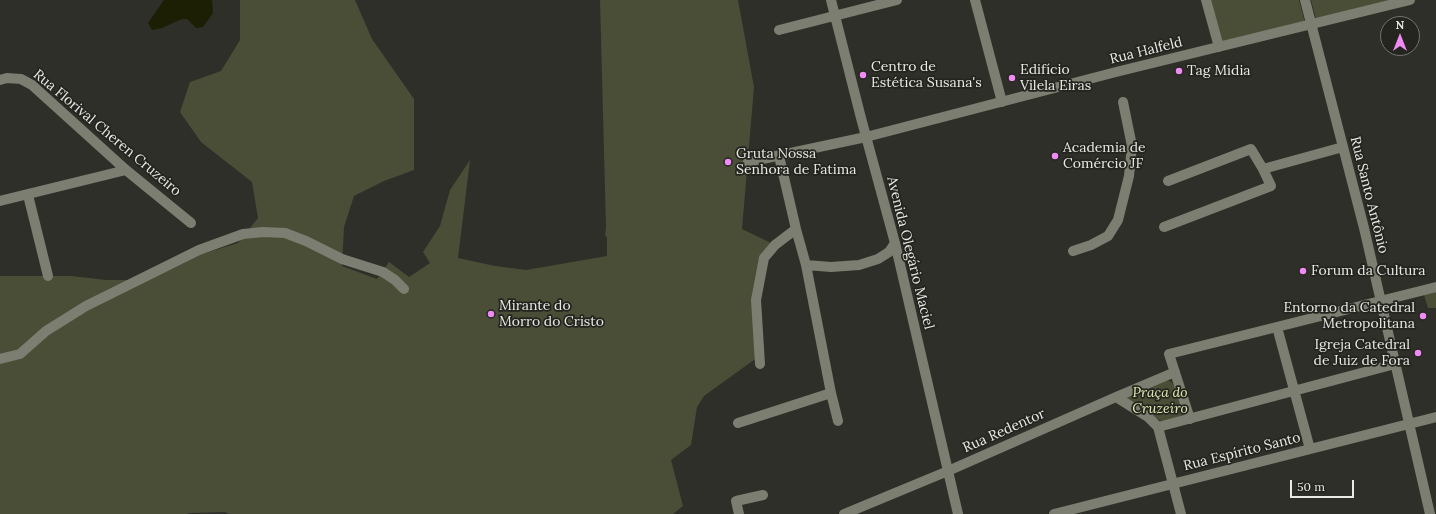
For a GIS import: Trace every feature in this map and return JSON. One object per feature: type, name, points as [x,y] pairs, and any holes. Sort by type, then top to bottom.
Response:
[{"type":"street","name":"Avenida Olegário Maciel","points":[[831,0],[895,243],[958,514]]},
{"type":"street","points":[[779,30],[897,0]]},
{"type":"street","points":[[975,0],[1002,102]]},
{"type":"street","points":[[1206,0],[1219,47]]},
{"type":"street","name":"Rua Santo Antônio","points":[[1305,0],[1364,228],[1430,514]]},
{"type":"street","name":"Rua Halfeld","points":[[748,162],[866,137],[1410,0]]},
{"type":"street","name":"Rua Florival Cheren Cruzeiro","points":[[0,80],[7,78],[21,79],[32,85],[126,170],[191,223]]},
{"type":"street","points":[[1073,251],[1091,245],[1108,236],[1118,220],[1129,176],[1132,146],[1123,102]]},
{"type":"street","points":[[1263,169],[1343,147]]},
{"type":"street","points":[[1164,227],[1271,186],[1252,149],[1168,181]]},
{"type":"street","points":[[779,156],[806,265],[831,393],[838,421]]},
{"type":"street","points":[[0,201],[126,170]]},
{"type":"street","points":[[28,195],[48,276]]},
{"type":"street","points":[[760,364],[756,300],[764,258],[775,245],[796,229]]},
{"type":"street","points":[[0,359],[20,354],[46,331],[86,306],[199,250],[243,234],[263,232],[285,233],[306,241],[342,259],[383,272],[395,280],[404,289]]},
{"type":"street","points":[[806,265],[831,267],[859,265],[878,259],[889,252],[895,243]]},
{"type":"street","points":[[1190,419],[1169,354],[1436,287]]},
{"type":"street","points":[[1277,327],[1296,392],[1310,449]]},
{"type":"street","points":[[1158,427],[1296,392],[1395,364]]},
{"type":"street","name":"Rua Redentor","points":[[844,514],[1175,372]]},
{"type":"street","points":[[738,423],[831,393]]},
{"type":"street","points":[[1116,397],[1148,418],[1158,427],[1181,514]]},
{"type":"street","name":"Rua Espírito Santo","points":[[1054,514],[1068,512],[1436,417]]},
{"type":"street","points":[[739,514],[736,501],[763,495]]},
{"type":"green space","points":[[240,0],[355,0],[372,39],[414,99],[414,170],[384,181],[354,196],[344,227],[342,266],[377,279],[389,262],[409,277],[430,263],[423,252],[440,226],[450,190],[470,160],[458,258],[495,266],[526,270],[607,256],[607,237],[605,236],[600,0],[738,0],[754,87],[742,229],[775,245],[753,290],[758,357],[704,396],[697,407],[691,445],[671,460],[683,506],[673,514],[229,514],[225,512],[186,514],[0,514],[0,276],[71,276],[106,280],[142,280],[172,269],[202,254],[238,243],[258,218],[252,182],[201,142],[180,112],[190,82],[221,71],[240,40]]},
{"type":"green space","points":[[1209,0],[1299,0],[1305,23],[1220,45]]},
{"type":"green space","points":[[1311,0],[1395,0],[1316,19]]},
{"type":"green space","points":[[1436,292],[1436,308],[1428,308],[1424,295]]},
{"type":"green space","name":"Praça do Cruzeiro","points":[[1163,380],[1170,381],[1175,386],[1184,415],[1162,421],[1154,418],[1122,397]]},
{"type":"shaded area","points":[[164,0],[212,0],[213,13],[203,27],[196,28],[187,19],[182,19],[162,28],[152,30],[148,23]]},
{"type":"place","name":"Tag Midia","points":[[1179,71]]},
{"type":"place","name":"Centro de Estética Susana's","points":[[863,75]]},
{"type":"place","name":"Edifício Vilela Eiras","points":[[1012,78]]},
{"type":"place","name":"Academia de Comércio JF","points":[[1055,156]]},
{"type":"place","name":"Gruta Nossa Senhora de Fatima","points":[[728,162]]},
{"type":"place","name":"Forum da Cultura","points":[[1303,271]]},
{"type":"place","name":"Mirante do Morro do Cristo","points":[[491,314]]},
{"type":"place","name":"Entorno da Catedral Metropolitana","points":[[1423,316]]},
{"type":"place","name":"Igreja Catedral de Juiz de Fora","points":[[1418,353]]}]
